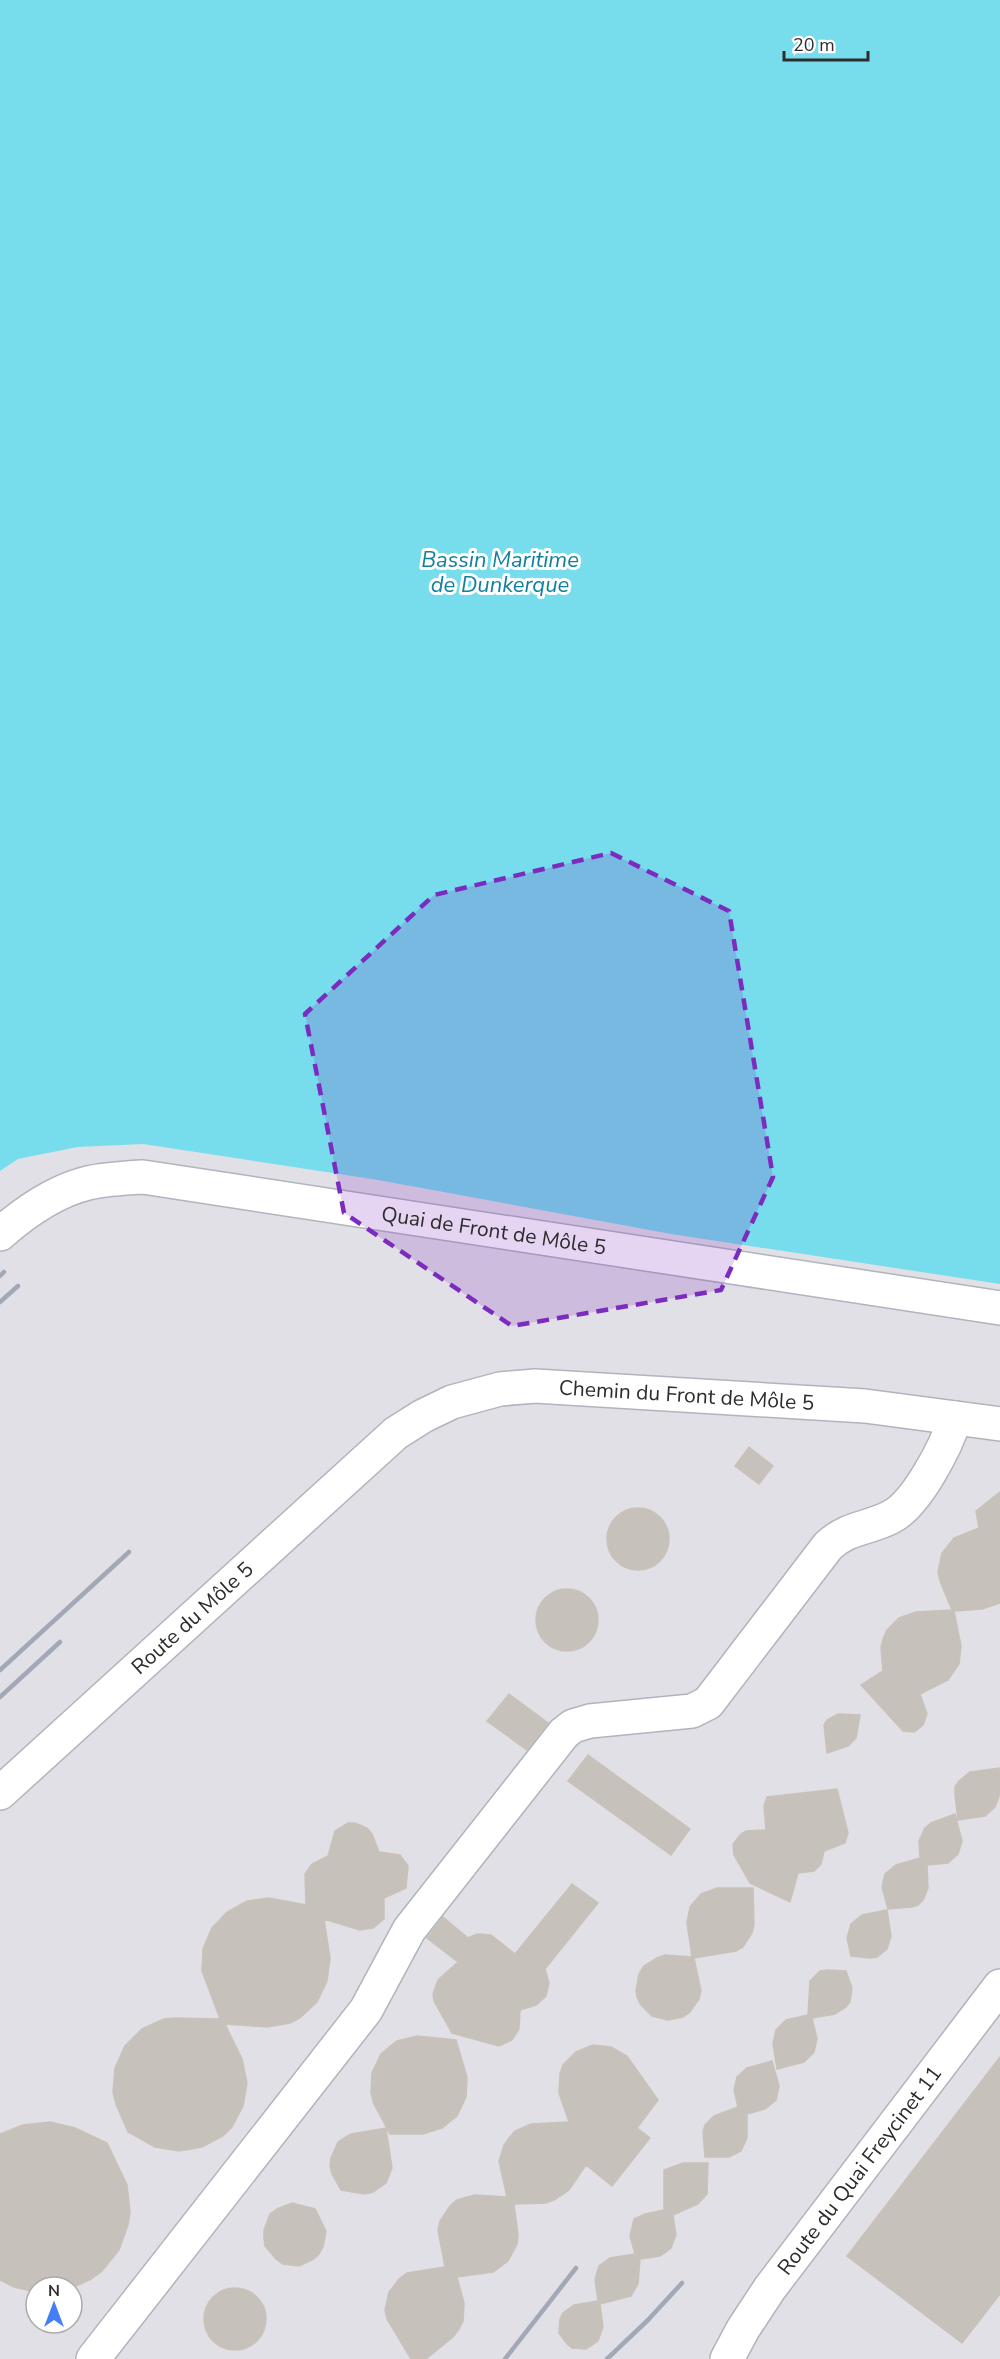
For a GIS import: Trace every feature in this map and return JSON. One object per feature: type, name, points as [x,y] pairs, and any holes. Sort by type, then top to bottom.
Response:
[{"type":"street","name":"Quai de Front de Môle 5","points":[[0,1234],[41,1203],[67,1190],[88,1183],[143,1177],[1000,1308]]},
{"type":"street","name":"Chemin du Front de Môle 5","points":[[385,1443],[409,1424],[452,1402],[500,1389],[535,1386],[865,1406],[1000,1424]]},
{"type":"street","points":[[93,2359],[366,2010],[409,1930],[564,1733],[581,1723],[692,1711],[708,1703],[828,1546],[845,1533],[891,1518],[905,1507],[943,1450],[955,1418]]},
{"type":"street","name":"Route du Môle 5","points":[[0,1794],[385,1443]]},
{"type":"street","name":"Route du Quai Freycinet 11","points":[[727,2359],[743,2329],[770,2288],[1000,1986]]},
{"type":"highlighted area","points":[[611,853],[729,911],[773,1177],[721,1290],[512,1326],[344,1213],[305,1014],[434,895]]},
{"type":"shaded area","points":[[143,1144],[378,1180],[671,1234],[1000,1284],[1000,2359],[0,2359],[0,1171],[18,1159],[78,1147]]},
{"type":"water","name":"Bassin Maritime de Dunkerque","points":[[0,0],[1000,0],[1000,1284],[671,1234],[378,1180],[143,1144],[78,1147],[18,1159],[0,1171]]},
{"type":"building","points":[[749,1447],[773,1466],[759,1484],[735,1466]]},
{"type":"building","points":[[1000,1492],[1000,1603],[982,1609],[954,1611],[961,1646],[959,1664],[948,1680],[920,1694],[927,1714],[923,1725],[914,1732],[903,1731],[861,1685],[883,1671],[881,1648],[883,1639],[887,1630],[899,1618],[916,1612],[952,1610],[938,1572],[942,1553],[954,1538],[979,1528],[976,1511]]},
{"type":"building","points":[[638,1508],[650,1510],[660,1517],[667,1527],[669,1539],[667,1551],[660,1561],[650,1568],[638,1570],[626,1568],[616,1561],[609,1551],[607,1539],[609,1527],[616,1517],[626,1510]]},
{"type":"building","points":[[567,1589],[579,1591],[589,1598],[596,1608],[598,1620],[596,1632],[589,1642],[579,1649],[567,1651],[555,1649],[545,1642],[538,1632],[536,1620],[538,1608],[545,1598],[555,1591]]},
{"type":"building","points":[[509,1694],[548,1723],[527,1750],[487,1721]]},
{"type":"building","points":[[838,1714],[860,1715],[856,1738],[848,1746],[827,1753],[824,1725],[827,1720]]},
{"type":"building","points":[[588,1755],[690,1829],[671,1855],[568,1781]]},
{"type":"building","points":[[1000,1768],[1000,1794],[995,1807],[985,1816],[958,1820],[955,1787],[959,1781],[970,1772]]},
{"type":"building","points":[[837,1789],[848,1833],[845,1843],[824,1851],[821,1864],[814,1871],[798,1873],[790,1902],[750,1883],[734,1855],[733,1844],[746,1831],[766,1830],[764,1806],[767,1797]]},
{"type":"building","points":[[955,1814],[962,1841],[958,1854],[948,1863],[927,1865],[928,1888],[918,1905],[888,1909],[882,1887],[885,1874],[896,1865],[920,1858],[919,1841],[925,1828],[931,1823]]},
{"type":"building","points":[[348,1823],[367,1828],[379,1852],[400,1855],[408,1866],[406,1888],[384,1898],[384,1919],[373,1928],[360,1930],[324,1919],[330,1958],[327,1981],[317,2002],[300,2018],[290,2023],[267,2027],[225,2024],[242,2059],[247,2083],[243,2106],[232,2127],[223,2136],[202,2147],[179,2151],[155,2147],[128,2132],[113,2092],[115,2068],[125,2046],[142,2029],[164,2019],[220,2019],[202,1971],[203,1949],[212,1928],[227,1912],[247,1901],[269,1898],[306,1905],[305,1874],[312,1864],[328,1856],[335,1831]]},
{"type":"building","points":[[572,1884],[598,1903],[545,1969],[549,1983],[546,1996],[536,2005],[520,2010],[519,2029],[512,2040],[499,2046],[452,2033],[434,2001],[433,1994],[438,1980],[458,1962],[427,1938],[443,1917],[468,1938],[477,1934],[491,1935],[515,1954]]},
{"type":"building","points":[[717,1888],[753,1888],[754,1925],[752,1933],[743,1947],[736,1951],[694,1958],[701,1991],[699,1999],[690,2012],[683,2017],[668,2020],[652,2016],[641,2005],[637,1997],[639,1974],[644,1966],[665,1955],[692,1957],[687,1923],[690,1907],[701,1894]]},
{"type":"building","points":[[887,1910],[891,1936],[887,1949],[877,1957],[851,1956],[847,1938],[851,1924],[862,1915]]},
{"type":"building","points":[[820,1971],[846,1971],[852,1988],[850,2002],[835,2014],[812,2018],[817,2039],[814,2052],[804,2062],[777,2069],[773,2043],[776,2030],[786,2020],[808,2015],[810,1981]]},
{"type":"building","points":[[417,2036],[456,2040],[467,2077],[466,2097],[457,2116],[442,2128],[423,2134],[390,2134],[374,2104],[371,2093],[372,2073],[381,2054],[389,2047],[397,2041]]},
{"type":"building","points":[[593,2045],[611,2047],[627,2056],[658,2100],[637,2128],[650,2138],[612,2186],[586,2165],[569,2190],[554,2200],[546,2203],[514,2204],[518,2235],[517,2244],[508,2261],[493,2272],[457,2277],[464,2303],[463,2321],[459,2329],[453,2337],[426,2359],[411,2359],[387,2319],[385,2310],[389,2292],[407,2273],[445,2267],[438,2230],[440,2221],[457,2200],[475,2195],[507,2197],[499,2161],[504,2145],[515,2131],[531,2124],[569,2122],[559,2093],[560,2074],[563,2065],[576,2052]]},
{"type":"building","points":[[1000,2057],[1000,2294],[962,2343],[847,2256]]},
{"type":"building","points":[[772,2061],[779,2086],[776,2100],[765,2109],[747,2114],[747,2138],[741,2151],[729,2157],[705,2157],[703,2132],[705,2125],[714,2116],[738,2107],[734,2090],[737,2077],[747,2068]]},
{"type":"building","points":[[50,2122],[75,2128],[107,2143],[127,2185],[130,2212],[119,2250],[102,2271],[84,2282],[84,2275],[24,2275],[24,2289],[0,2280],[0,2134],[23,2125]]},
{"type":"building","points":[[386,2128],[392,2168],[386,2183],[373,2192],[365,2194],[341,2190],[330,2166],[338,2142],[351,2134]]},
{"type":"building","points":[[683,2163],[708,2163],[707,2194],[698,2204],[673,2215],[676,2235],[671,2248],[660,2256],[640,2259],[638,2284],[631,2296],[600,2304],[603,2327],[598,2341],[586,2349],[572,2348],[559,2333],[563,2313],[574,2305],[598,2301],[595,2279],[599,2266],[610,2258],[635,2254],[630,2236],[634,2219],[664,2210],[664,2170]]},
{"type":"building","points":[[292,2203],[315,2209],[326,2231],[319,2254],[299,2266],[283,2264],[276,2259],[265,2246],[264,2238],[264,2230],[270,2214]]},
{"type":"building","points":[[229,2288],[241,2288],[257,2297],[264,2307],[266,2319],[264,2331],[257,2341],[241,2350],[229,2350],[218,2345],[209,2336],[204,2325],[204,2313],[209,2302],[218,2293]]},
{"type":"railway","points":[[0,1276],[4,1272]]},
{"type":"railway","points":[[0,1302],[18,1286]]},
{"type":"railway","points":[[0,1670],[129,1552]]},
{"type":"railway","points":[[0,1697],[60,1642]]},
{"type":"railway","points":[[505,2359],[576,2268]]},
{"type":"railway","points":[[607,2359],[682,2283]]}]
